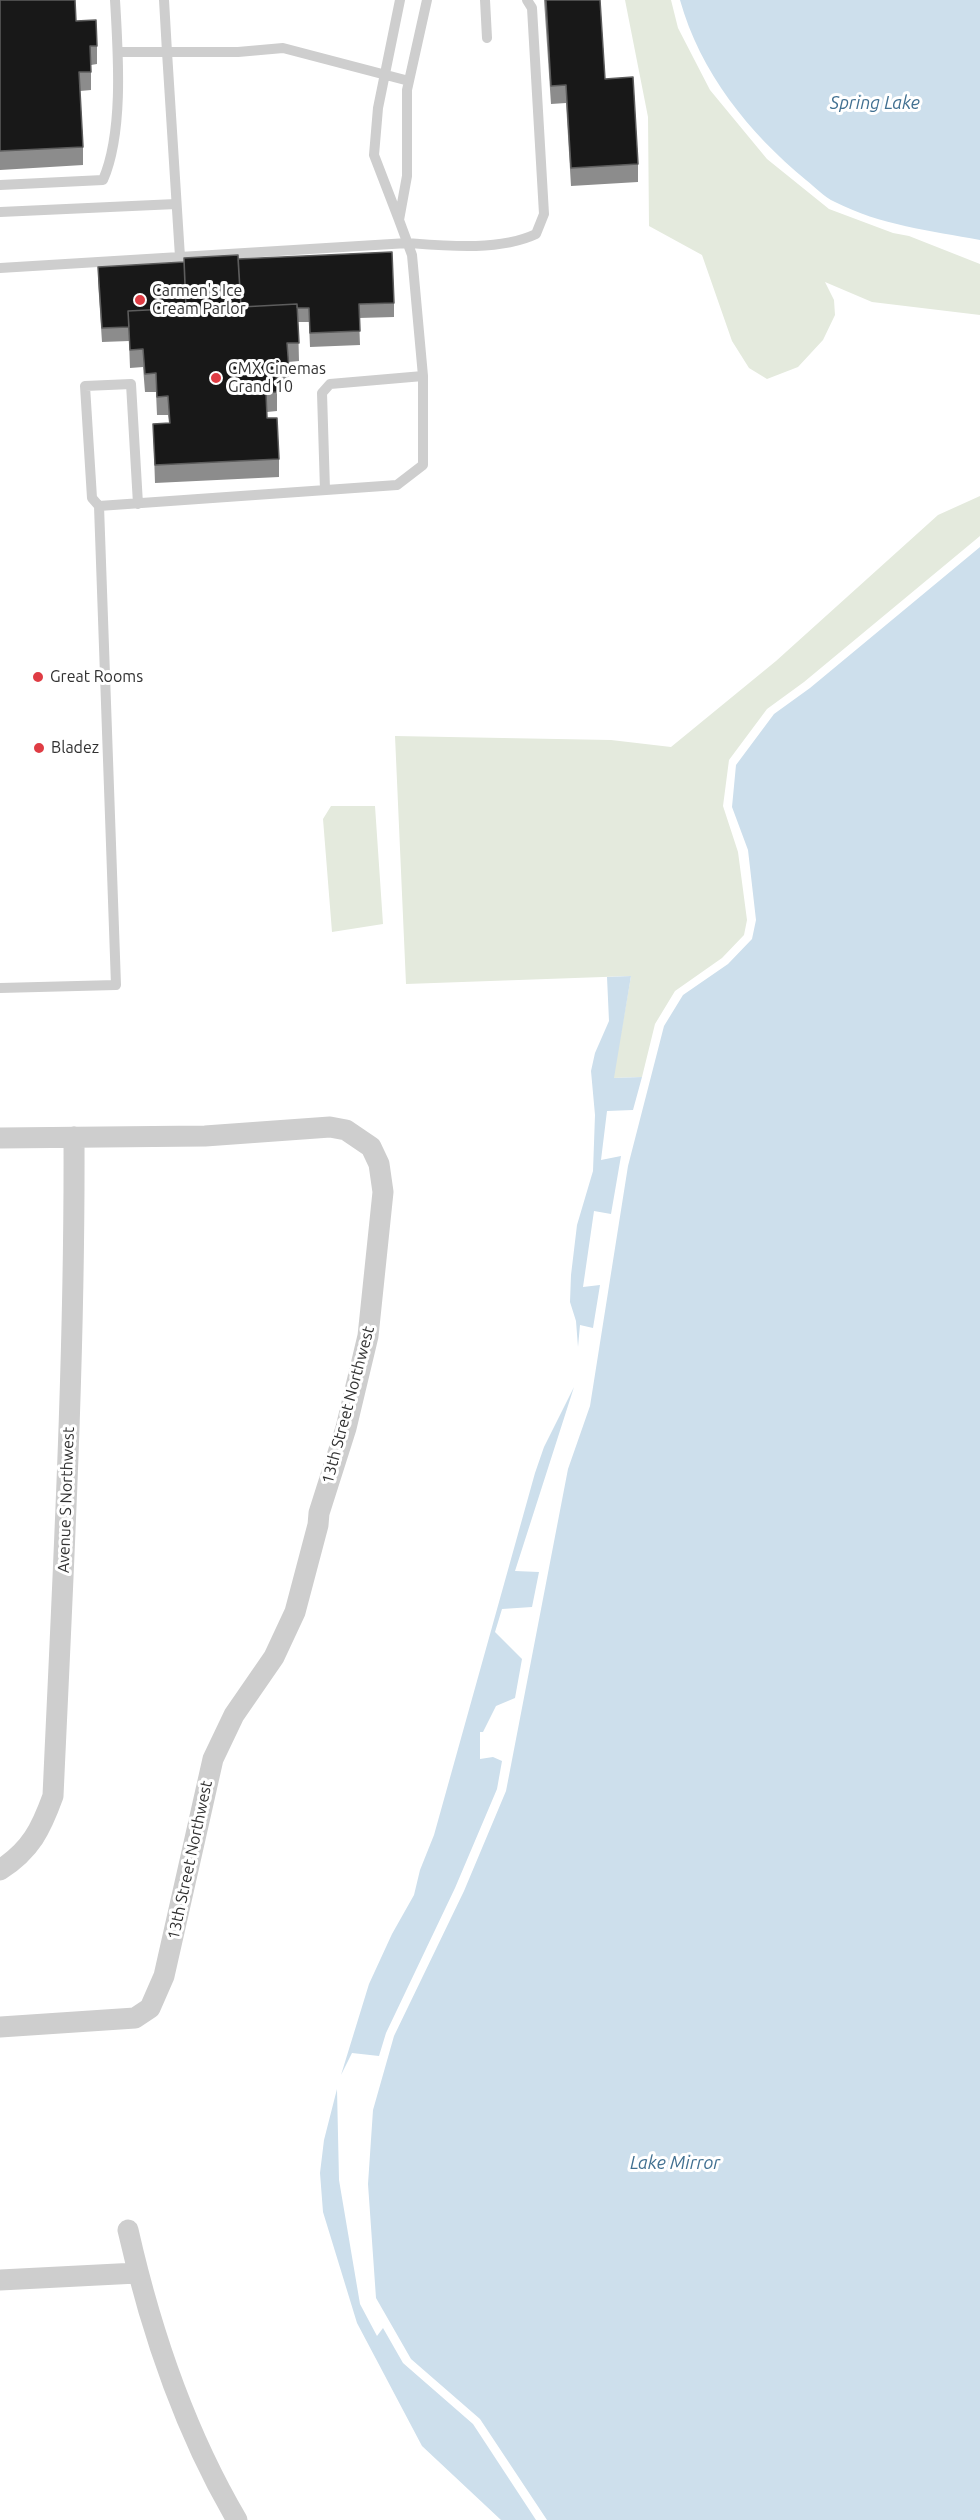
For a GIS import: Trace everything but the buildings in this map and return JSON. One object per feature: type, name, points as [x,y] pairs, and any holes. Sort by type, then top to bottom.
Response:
[{"type":"street","name":"13th Street Northwest","points":[[0,1138],[205,1136],[330,1127],[346,1130],[371,1148],[380,1164],[383,1192],[372,1316],[346,1428],[319,1513],[318,1525],[294,1612],[274,1657],[234,1715],[213,1759],[164,1976],[150,2008],[135,2018],[0,2027]]},
{"type":"street","name":"Avenue S Northwest","points":[[0,1870],[22,1854],[43,1825],[53,1796],[73,1329],[74,1137]]},
{"type":"street","points":[[128,2230],[138,2273],[174,2391],[196,2443],[237,2520]]},
{"type":"street","points":[[0,2280],[138,2273]]},
{"type":"lane","points":[[0,185],[102,180],[111,161],[119,75],[115,0]]},
{"type":"lane","points":[[164,0],[180,257]]},
{"type":"lane","points":[[99,506],[397,484],[423,465],[423,376],[412,255],[374,155],[378,108],[400,0]]},
{"type":"lane","points":[[399,220],[407,176],[409,81],[427,0]]},
{"type":"lane","points":[[485,0],[487,38]]},
{"type":"lane","points":[[0,268],[408,243],[457,246],[521,242],[536,234],[544,214],[532,8],[527,0]]},
{"type":"lane","points":[[118,52],[238,52],[283,48],[409,81]]},
{"type":"lane","points":[[0,212],[176,204]]},
{"type":"lane","points":[[324,490],[322,393],[330,384],[423,376]]},
{"type":"lane","points":[[0,988],[116,985],[99,506],[92,498],[85,386],[131,384],[138,504]]},
{"type":"shaded area","points":[[625,0],[671,0],[678,28],[710,90],[767,159],[829,209],[893,233],[909,236],[980,264],[980,315],[872,302],[825,282],[834,300],[835,315],[823,340],[798,367],[767,379],[749,368],[732,341],[702,255],[649,226],[648,117]]},
{"type":"shaded area","points":[[980,496],[980,536],[804,682],[767,709],[729,760],[723,806],[738,852],[747,920],[744,935],[722,958],[675,991],[655,1024],[642,1077],[613,1078],[631,976],[406,984],[395,736],[611,740],[671,747],[776,661],[938,515]]},
{"type":"shaded area","points":[[331,806],[375,806],[383,924],[332,932],[323,819]]},
{"type":"water","name":"Spring Lake","points":[[680,0],[980,0],[980,240],[888,222],[852,210],[823,195],[765,142],[729,99],[700,52]]},
{"type":"water","name":"Lake Mirror","points":[[980,547],[980,2520],[547,2520],[480,2419],[411,2359],[376,2298],[368,2184],[373,2110],[394,2036],[464,1891],[506,1791],[568,1469],[590,1406],[628,1166],[664,1026],[683,995],[728,964],[752,939],[756,920],[748,850],[732,807],[736,765],[774,714],[810,688]]},
{"type":"water","points":[[631,976],[614,1078],[642,1077],[633,1110],[607,1111],[601,1160],[621,1156],[611,1214],[594,1211],[583,1287],[600,1285],[593,1328],[580,1325],[578,1347],[576,1321],[570,1302],[571,1275],[577,1225],[593,1171],[595,1115],[591,1071],[595,1053],[609,1021],[607,977]]},
{"type":"water","points":[[574,1387],[515,1571],[539,1572],[532,1607],[502,1609],[495,1632],[522,1659],[515,1698],[496,1706],[483,1732],[480,1732],[480,1759],[493,1757],[502,1761],[497,1789],[455,1888],[386,2033],[379,2056],[352,2053],[341,2075],[369,1984],[392,1934],[414,1895],[420,1870],[434,1835],[535,1473],[544,1447]]},
{"type":"water","points":[[337,2089],[339,2180],[360,2304],[377,2336],[383,2328],[403,2363],[473,2424],[536,2520],[501,2520],[422,2446],[357,2323],[323,2212],[320,2173],[324,2140]]},
{"type":"place","name":"Carmen's Ice Cream Parlor","points":[[140,300]]},
{"type":"place","name":"CMX Cinemas Grand 10","points":[[216,378]]},
{"type":"place","name":"Great Rooms","points":[[38,677]]},
{"type":"place","name":"Bladez","points":[[39,748]]}]
